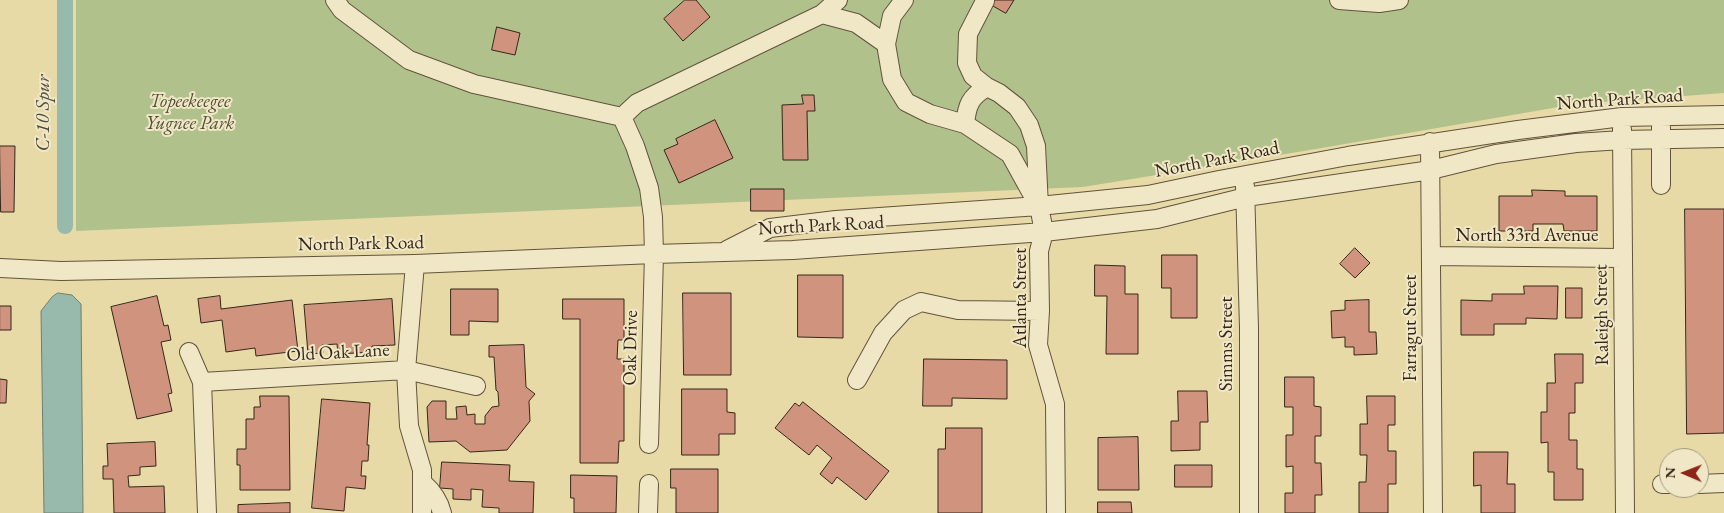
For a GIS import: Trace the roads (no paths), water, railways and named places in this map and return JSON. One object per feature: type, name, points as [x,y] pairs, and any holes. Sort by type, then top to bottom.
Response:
[{"type":"street","points":[[335,0],[342,10],[409,60],[474,84],[622,117],[637,103],[822,14],[838,0]]},
{"type":"street","points":[[904,0],[892,16],[886,44],[892,79],[906,102],[930,114],[965,124],[1010,154],[1038,206]]},
{"type":"street","points":[[1339,0],[1379,3],[1399,0]]},
{"type":"street","points":[[985,1],[968,34],[967,63],[972,76],[1017,107],[1029,124],[1036,146],[1038,206],[1044,232]]},
{"type":"street","points":[[822,14],[856,23],[886,44]]},
{"type":"street","points":[[965,124],[967,106],[978,92],[987,87]]},
{"type":"street","name":"North Park Road","points":[[722,252],[770,228],[836,220],[1038,206],[1152,195],[1243,175],[1430,142],[1622,118],[1724,115]]},
{"type":"street","points":[[1661,185],[1662,116]]},
{"type":"street","name":"Oak Drive","points":[[622,117],[636,146],[650,188],[653,217],[650,444]]},
{"type":"street","name":"Raleigh Street","points":[[1622,118],[1625,513]]},
{"type":"street","name":"North Park Road","points":[[0,268],[61,271],[415,264],[793,250],[1044,232],[1158,219],[1246,197],[1431,170],[1496,154],[1576,143],[1724,138]]},
{"type":"street","name":"Farragut Street","points":[[1430,142],[1433,513]]},
{"type":"street","name":"Simms Street","points":[[1243,175],[1246,197],[1249,328],[1249,513]]},
{"type":"street","name":"Atlanta Street","points":[[1044,232],[1039,251],[1040,311],[1038,346],[1055,404],[1056,513]]},
{"type":"street","name":"North 33rd Avenue","points":[[1432,256],[1622,258]]},
{"type":"street","points":[[415,264],[406,370],[409,426],[422,470],[422,513]]},
{"type":"street","points":[[857,380],[883,333],[904,310],[921,302],[958,310],[1040,311]]},
{"type":"street","points":[[189,352],[202,382],[207,513]]},
{"type":"street","name":"Old Oak Lane","points":[[202,382],[406,370],[476,386]]},
{"type":"street","points":[[422,482],[431,490],[442,513]]},
{"type":"street","points":[[648,484],[648,513]]},
{"type":"waterway","name":"C-10 Spur","points":[[65,0],[65,226]]},
{"type":"park label","name":"Topeekeegee Yugnee Park","points":[[190,113]]}]
